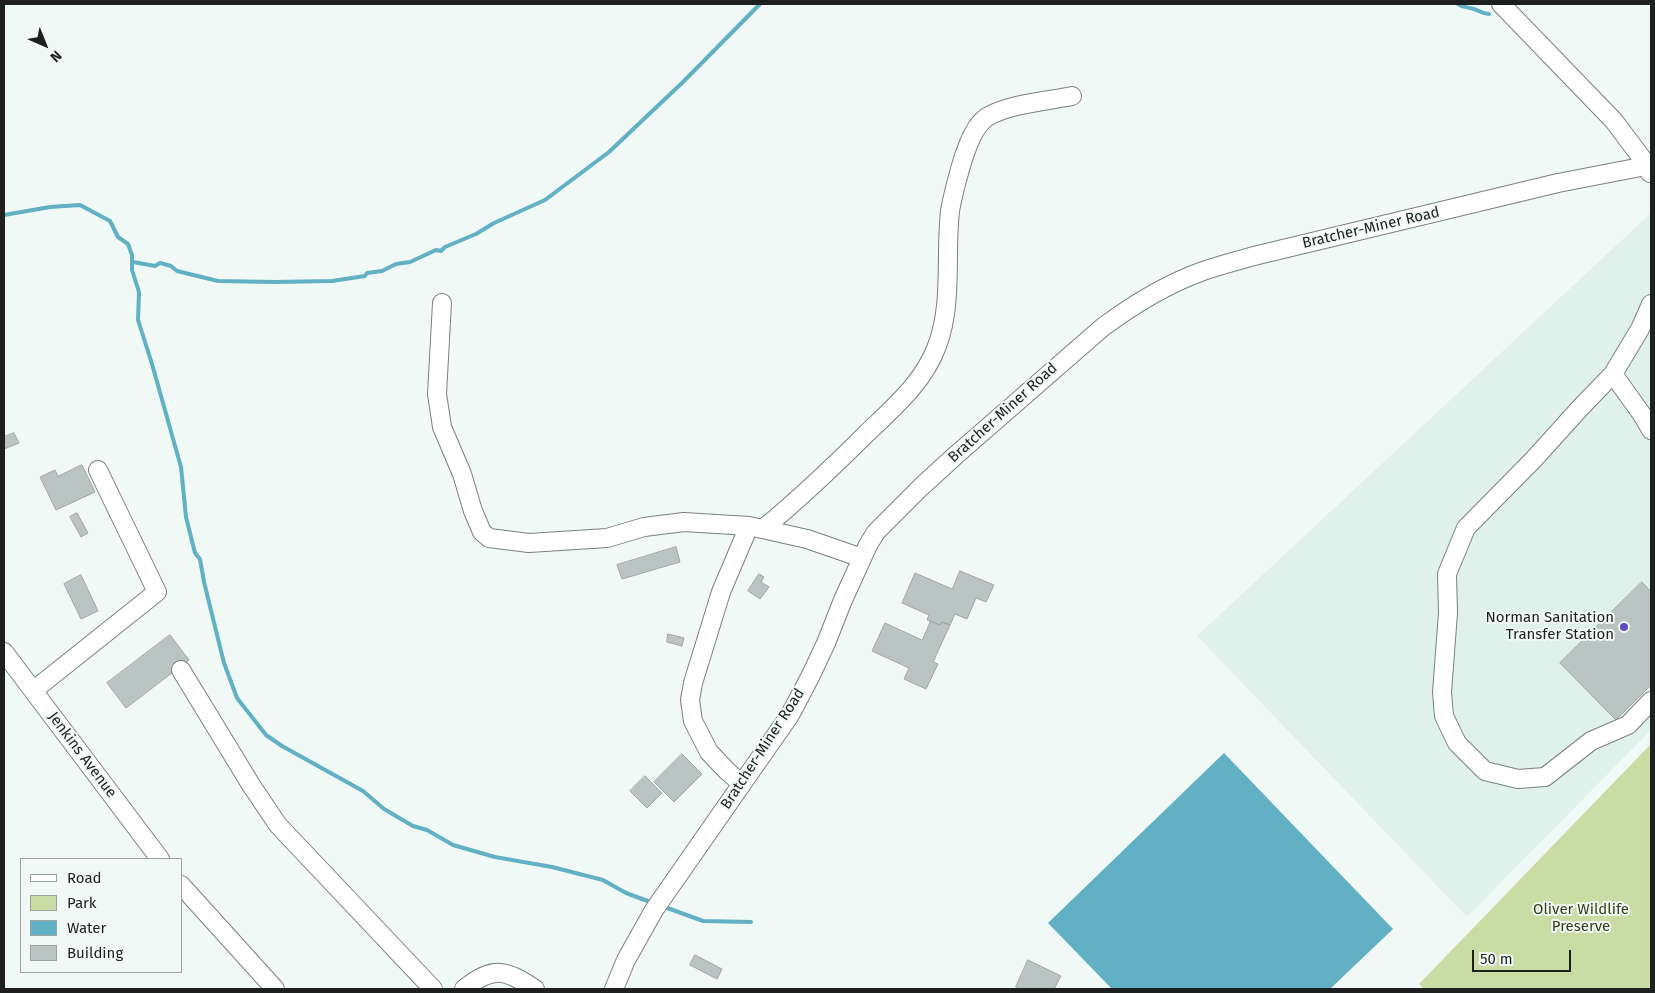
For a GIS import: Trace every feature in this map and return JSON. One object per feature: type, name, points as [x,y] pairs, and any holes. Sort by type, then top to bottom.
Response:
[{"type":"street","points":[[1501,4],[1614,121],[1650,168]]},
{"type":"street","points":[[742,784],[709,752],[693,721],[690,700],[693,682],[721,592],[756,527],[796,501],[900,401],[923,374],[937,347],[946,314],[950,210],[967,146],[977,127],[987,117],[1012,107],[1072,96]]},
{"type":"street","name":"Bratcher-Miner Road","points":[[614,989],[626,960],[654,910],[779,731],[801,695],[826,644],[868,545],[887,521],[921,487],[1102,327],[1124,311],[1160,290],[1203,271],[1258,255],[1558,183],[1650,168]]},
{"type":"street","points":[[442,302],[438,394],[442,426],[462,474],[473,511],[482,532],[489,538],[530,543],[607,538],[644,527],[684,522],[756,527],[807,539],[862,558]]},
{"type":"street","points":[[1651,304],[1640,329],[1613,374],[1534,459],[1466,528],[1447,574],[1448,613],[1442,692],[1444,716],[1457,743],[1486,771],[1518,779],[1545,777],[1591,741],[1628,725],[1651,701]]},
{"type":"street","points":[[1613,374],[1644,416],[1651,430]]},
{"type":"street","points":[[34,690],[54,672],[157,592],[98,470]]},
{"type":"street","name":"Jenkins Avenue","points":[[4,652],[159,858]]},
{"type":"street","points":[[181,670],[251,785],[278,825],[433,989]]},
{"type":"street","points":[[182,886],[276,989]]},
{"type":"street","points":[[464,989],[480,977],[490,973],[506,973],[535,989]]},
{"type":"shaded area","points":[[1651,213],[1651,730],[1467,917],[1197,636]]},
{"type":"green space","name":"Oliver Wildlife Preserve","points":[[1651,744],[1651,989],[1424,989],[1419,984]]},
{"type":"water","points":[[1224,753],[1393,929],[1330,989],[1112,989],[1048,923]]},
{"type":"building","points":[[14,433],[19,443],[4,449],[4,437]]},
{"type":"building","points":[[82,465],[95,492],[56,510],[40,477],[55,470],[58,476]]},
{"type":"building","points":[[77,513],[88,533],[81,537],[70,517]]},
{"type":"building","points":[[676,547],[680,562],[622,579],[617,565]]},
{"type":"building","points":[[960,571],[994,585],[986,602],[976,598],[967,619],[955,614],[950,625],[942,622],[940,625],[927,620],[929,615],[902,603],[915,573],[952,589]]},
{"type":"building","points":[[759,574],[764,577],[761,582],[769,587],[760,599],[748,591]]},
{"type":"building","points":[[81,575],[98,611],[81,619],[64,584]]},
{"type":"building","name":"Norman Sanitation Transfer Station","points":[[1642,582],[1651,592],[1651,685],[1616,720],[1560,663]]},
{"type":"building","points":[[931,621],[940,625],[942,622],[950,625],[933,662],[938,664],[926,689],[904,679],[909,668],[872,651],[885,623],[922,640]]},
{"type":"building","points":[[668,634],[684,638],[682,646],[667,642]]},
{"type":"building","points":[[170,635],[189,660],[126,708],[107,683]]},
{"type":"building","points":[[682,754],[702,774],[674,802],[654,782]]},
{"type":"building","points":[[645,776],[662,793],[647,808],[630,791]]},
{"type":"building","points":[[695,955],[722,969],[717,979],[690,965]]},
{"type":"building","points":[[1028,960],[1061,976],[1054,989],[1021,989],[1016,987]]},
{"type":"waterway","points":[[133,262],[155,266],[160,263],[171,266],[177,271],[218,281],[332,281],[365,276],[367,273],[382,271],[396,264],[410,262],[436,250],[441,251],[445,247],[545,200],[609,152],[683,82],[760,4]]},
{"type":"waterway","points":[[1458,4],[1489,14]]},
{"type":"waterway","points":[[4,215],[50,207],[80,205],[110,221],[118,237],[128,244],[132,255],[132,270],[139,292],[138,320],[181,467],[186,517],[195,553],[200,559],[224,663],[237,698],[266,735],[282,746],[363,791],[384,809],[413,826],[427,830],[453,845],[495,857],[552,867],[603,880],[626,893],[653,903]]},
{"type":"waterway","points":[[662,906],[703,921],[751,922]]},
{"type":"place","name":"Norman Sanitation Transfer Station","points":[[1624,627]]}]
